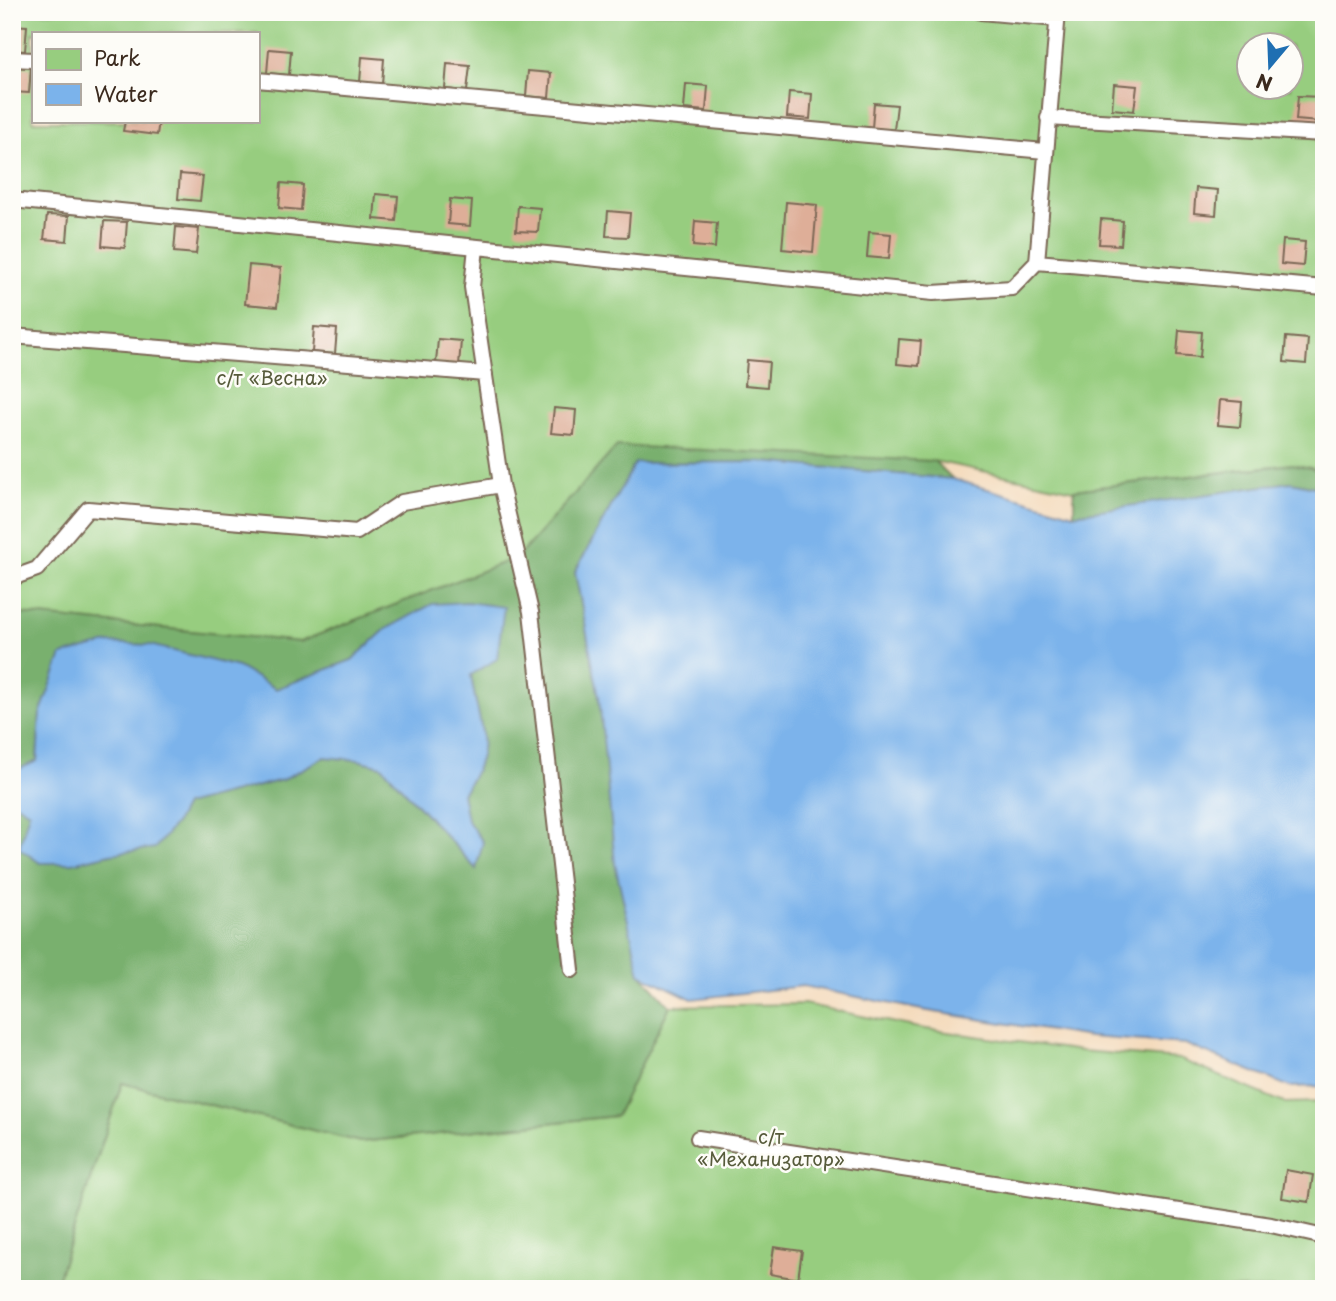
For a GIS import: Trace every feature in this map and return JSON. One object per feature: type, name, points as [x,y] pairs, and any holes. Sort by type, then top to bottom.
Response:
[{"type":"lane","points":[[12,200],[933,293],[1012,288],[1037,262],[1058,15],[981,12]]},
{"type":"lane","points":[[12,58],[32,60]]},
{"type":"lane","points":[[259,80],[1045,151]]},
{"type":"lane","points":[[1048,118],[1324,134]]},
{"type":"lane","points":[[476,247],[472,287],[502,485],[531,612],[572,970]]},
{"type":"lane","points":[[1037,262],[1324,288]]},
{"type":"lane","points":[[12,336],[485,374]]},
{"type":"lane","points":[[12,578],[37,569],[88,509],[358,532],[402,502],[502,485]]},
{"type":"lane","points":[[698,1138],[1270,1225],[1324,1237]]},
{"type":"green space","name":"с/т «Весна»","points":[[12,12],[1324,12],[1324,471],[1292,464],[1074,490],[934,461],[518,557],[300,642],[12,611]]},
{"type":"green space","points":[[617,446],[934,461],[953,479],[763,462],[635,463],[575,572],[599,697],[640,973],[670,1006],[616,1116],[360,1142],[122,1083],[54,1289],[12,1289],[12,801],[29,812],[72,863],[110,854],[175,824],[185,805],[282,780],[324,757],[358,760],[382,766],[476,869],[483,842],[467,820],[462,793],[473,777],[482,749],[471,675],[386,629],[352,660],[276,689],[238,667],[40,714],[37,761],[13,773],[12,633],[21,614],[300,642],[518,557]]},
{"type":"green space","points":[[1292,464],[1324,471],[1324,489],[1291,482],[1074,514],[1074,490]]},
{"type":"green space","name":"с/т «Механизатор»","points":[[804,1004],[919,1028],[1081,1051],[1179,1059],[1284,1103],[1324,1102],[1324,1289],[54,1289],[122,1083],[360,1142],[615,1116],[670,1006]]},
{"type":"water","points":[[763,462],[953,479],[1074,514],[1291,482],[1324,489],[1324,1086],[1290,1087],[1185,1044],[1089,1037],[922,1010],[803,986],[692,999],[640,974],[615,864],[599,697],[575,572],[635,463]]},
{"type":"water","points":[[467,602],[504,607],[497,659],[471,675],[482,749],[473,777],[462,793],[467,820],[483,842],[476,869],[382,766],[358,760],[324,757],[282,780],[185,805],[175,824],[155,848],[72,863],[40,863],[19,848],[29,812],[12,801],[12,772],[37,761],[40,714],[62,655],[108,643],[150,645],[238,667],[276,689],[352,660],[386,629],[432,604]]},
{"type":"building","points":[[12,25],[27,26],[25,51],[12,50]]},
{"type":"building","points":[[269,49],[291,51],[289,75],[267,73]]},
{"type":"building","points":[[362,57],[384,59],[382,84],[360,82]]},
{"type":"building","points":[[447,64],[470,66],[467,91],[445,89]]},
{"type":"building","points":[[12,67],[31,68],[29,93],[12,92]]},
{"type":"building","points":[[528,71],[551,73],[549,98],[526,96]]},
{"type":"building","points":[[686,84],[708,86],[706,111],[684,109]]},
{"type":"building","points":[[1114,84],[1137,86],[1134,111],[1112,109]]},
{"type":"building","points":[[789,92],[812,94],[810,119],[787,117]]},
{"type":"building","points":[[1304,96],[1321,97],[1319,122],[1296,120],[1298,102],[1304,102]]},
{"type":"building","points":[[874,103],[897,105],[894,130],[872,128]]},
{"type":"building","points":[[125,122],[159,122],[157,135],[123,131]]},
{"type":"building","points":[[180,174],[203,176],[200,201],[178,199]]},
{"type":"building","points":[[281,183],[303,185],[301,210],[279,208]]},
{"type":"building","points":[[1196,188],[1218,190],[1216,215],[1194,213]]},
{"type":"building","points":[[376,194],[398,196],[396,221],[374,219]]},
{"type":"building","points":[[450,199],[472,201],[470,226],[448,224]]},
{"type":"building","points":[[786,202],[817,205],[813,252],[782,249]]},
{"type":"building","points":[[518,206],[540,208],[538,232],[516,231]]},
{"type":"building","points":[[608,211],[630,213],[628,237],[606,236]]},
{"type":"building","points":[[47,215],[69,216],[67,241],[44,239]]},
{"type":"building","points":[[1101,219],[1123,221],[1121,245],[1099,244]]},
{"type":"building","points":[[104,221],[127,222],[125,248],[102,246]]},
{"type":"building","points":[[695,221],[717,223],[715,248],[693,246]]},
{"type":"building","points":[[176,227],[199,229],[196,254],[174,252]]},
{"type":"building","points":[[869,232],[891,234],[889,259],[867,257]]},
{"type":"building","points":[[1283,240],[1305,242],[1303,266],[1281,264]]},
{"type":"building","points":[[249,265],[281,268],[277,307],[245,304]]},
{"type":"building","points":[[314,327],[337,329],[335,354],[312,352]]},
{"type":"building","points":[[1179,330],[1202,332],[1200,357],[1177,355]]},
{"type":"building","points":[[1286,337],[1308,339],[1306,364],[1284,362]]},
{"type":"building","points":[[438,339],[461,341],[459,365],[436,363]]},
{"type":"building","points":[[899,339],[921,341],[919,366],[897,364]]},
{"type":"building","points":[[747,360],[769,362],[767,387],[745,385]]},
{"type":"building","points":[[1220,400],[1242,402],[1240,427],[1218,425]]},
{"type":"building","points":[[554,408],[576,410],[574,435],[551,433]]},
{"type":"building","points":[[1286,1170],[1313,1175],[1309,1202],[1282,1198]]},
{"type":"building","points":[[774,1247],[802,1251],[798,1279],[770,1274]]}]
